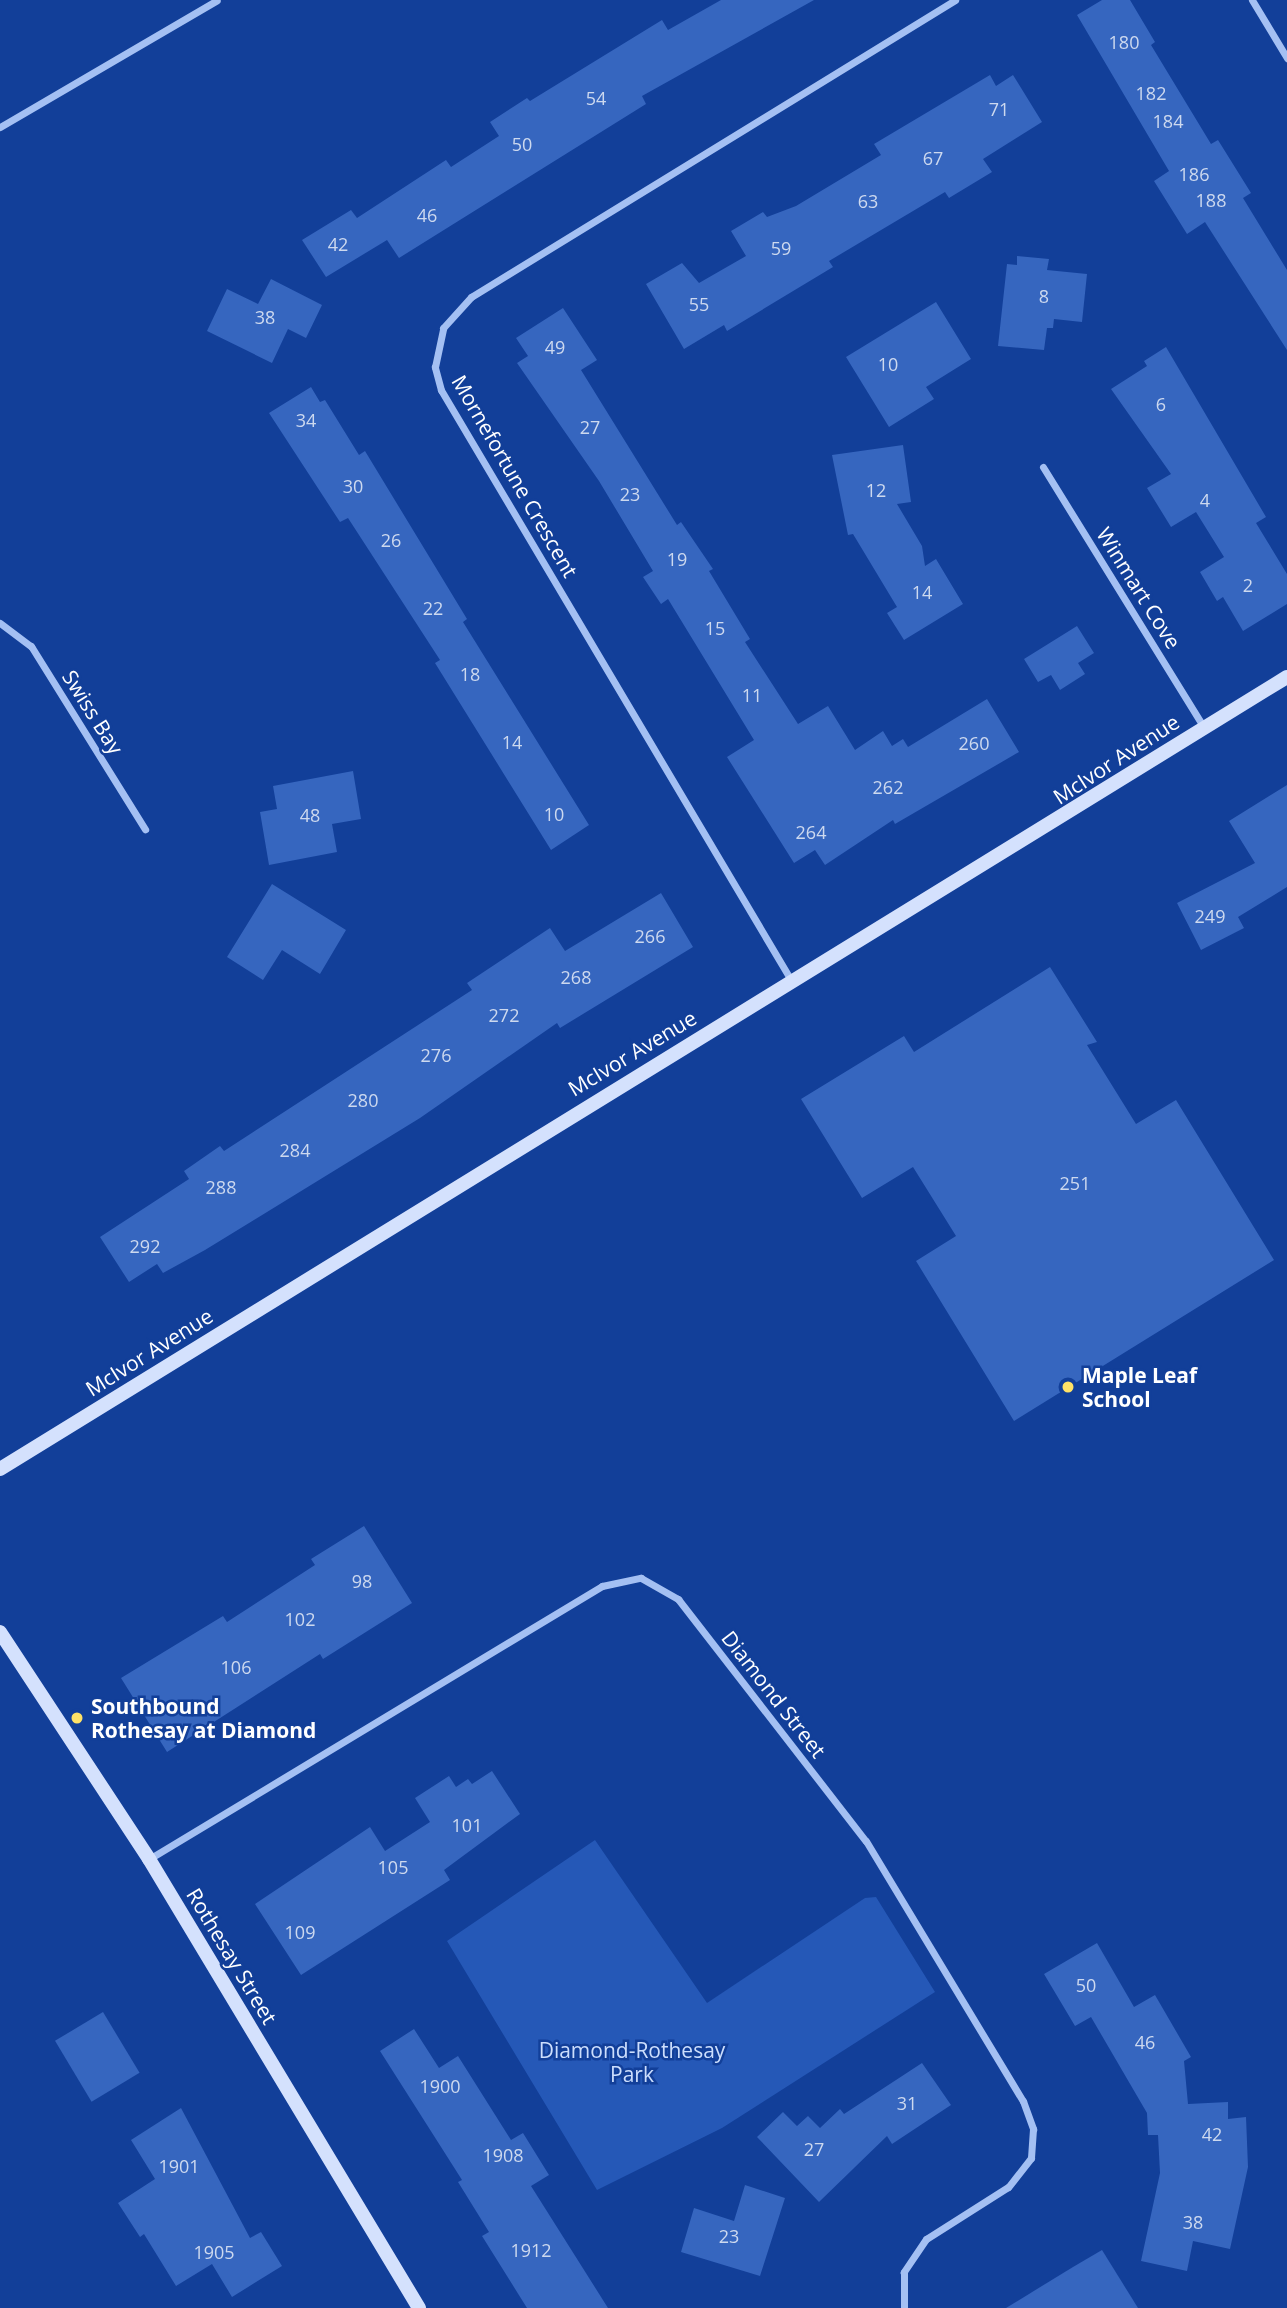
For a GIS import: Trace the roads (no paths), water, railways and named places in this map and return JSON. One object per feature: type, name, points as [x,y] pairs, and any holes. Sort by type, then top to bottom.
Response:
[{"type":"street","points":[[0,127],[217,0]]},
{"type":"street","name":"Mornefortune Crescent","points":[[791,980],[441,390],[435,367],[443,328],[471,297],[955,0]]},
{"type":"street","points":[[1252,0],[1287,58]]},
{"type":"street","name":"Winmart Cove","points":[[1043,467],[1204,728]]},
{"type":"street","name":"Swiss Bay","points":[[0,623],[31,646],[145,829]]},
{"type":"street","name":"McIvor Avenue","points":[[0,1469],[791,980],[1023,843],[1287,677]]},
{"type":"street","name":"Diamond Street","points":[[149,1859],[602,1586],[641,1578],[678,1600],[866,1841],[1011,2080],[1033,2129],[1031,2158],[1008,2186],[926,2239],[904,2272],[904,2308]]},
{"type":"street","name":"Rothesay Street","points":[[0,1632],[149,1859],[419,2308]]},
{"type":"place","name":"Maple Leaf School","points":[[1068,1387]]},
{"type":"place","name":"Southbound Rothesay at Diamond","points":[[77,1718]]},
{"type":"park label","name":"Diamond-Rothesay Park","points":[[632,2062]]}]
